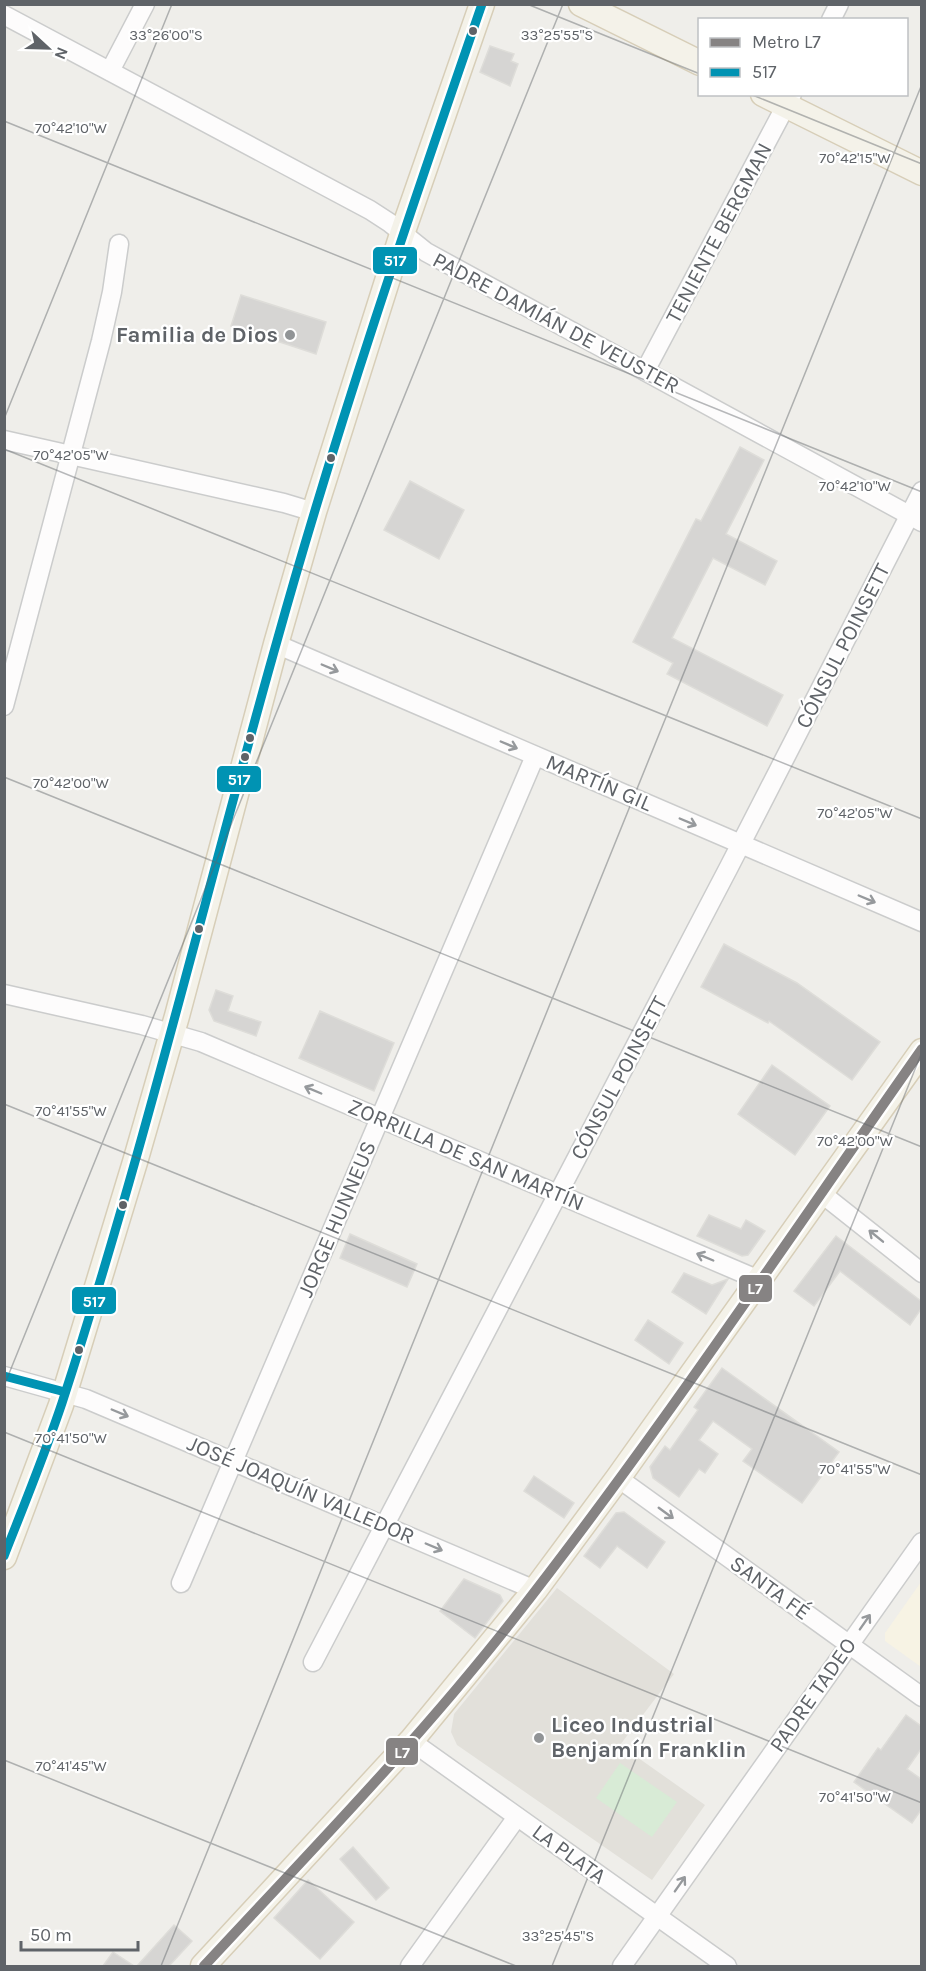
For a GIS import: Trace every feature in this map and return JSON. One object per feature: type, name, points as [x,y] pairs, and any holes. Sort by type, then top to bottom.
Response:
[{"type":"main road","points":[[6,1549],[65,1392],[172,1033],[276,644],[314,512],[402,234],[482,4]]},
{"type":"main road","points":[[580,4],[698,63]]},
{"type":"main road","points":[[772,96],[789,100],[921,173]]},
{"type":"main road","points":[[203,1966],[411,1741],[536,1590],[921,1051]]},
{"type":"street","points":[[110,72],[144,4]]},
{"type":"street","points":[[832,18],[839,4]]},
{"type":"street","name":"PADRE DAMIÁN DE VEUSTER","points":[[4,15],[369,210],[426,252],[915,519]]},
{"type":"street","name":"TENIENTE BERGMAN","points":[[645,371],[789,100]]},
{"type":"street","points":[[4,706],[107,316],[119,244]]},
{"type":"street","points":[[4,440],[314,512]]},
{"type":"street","name":"CÓNSUL POINSETT","points":[[313,1662],[741,844],[915,519],[921,491]]},
{"type":"street","name":"MARTÍN GIL","points":[[276,644],[921,922]]},
{"type":"street","name":"JORGE HUNNEUS","points":[[181,1583],[535,756]]},
{"type":"street","name":"ZORRILLA DE SAN MARTÍN","points":[[4,994],[172,1033],[201,1042],[759,1280]]},
{"type":"street","points":[[821,1193],[921,1272]]},
{"type":"street","name":"JOSÉ JOAQUÍN VALLEDOR","points":[[4,1376],[86,1398],[536,1590]]},
{"type":"street","name":"SANTA FÉ","points":[[618,1478],[921,1697]]},
{"type":"street","name":"PADRE TADEO","points":[[622,1966],[921,1542]]},
{"type":"street","name":"LA PLATA","points":[[411,1741],[727,1966]]},
{"type":"street","points":[[410,1966],[517,1817]]},
{"type":"shaded area","points":[[921,1582],[921,1667],[885,1641],[885,1633]]},
{"type":"shaded area","name":"Liceo Industrial Benjamín Franklin","points":[[557,1588],[674,1674],[620,1745],[705,1805],[652,1880],[457,1745],[451,1732],[454,1714]]},
{"type":"green space","points":[[620,1763],[677,1802],[652,1837],[596,1798]]},
{"type":"building","points":[[490,46],[514,54],[511,61],[518,64],[510,86],[480,72]]},
{"type":"building","name":"Familia de Dios","points":[[241,295],[326,322],[316,354],[231,326]]},
{"type":"building","points":[[740,447],[764,460],[726,534],[777,561],[765,585],[713,558],[672,638],[783,695],[767,726],[667,674],[673,663],[633,642],[696,519],[701,521]]},
{"type":"building","points":[[410,481],[464,510],[439,559],[384,530]]},
{"type":"building","points":[[724,944],[797,983],[880,1042],[852,1080],[769,1021],[768,1023],[701,987]]},
{"type":"building","points":[[216,990],[233,996],[228,1011],[261,1022],[256,1036],[214,1021],[209,1010]]},
{"type":"building","points":[[320,1011],[394,1043],[374,1091],[299,1058]]},
{"type":"building","points":[[772,1065],[830,1106],[795,1155],[738,1114]]},
{"type":"building","points":[[709,1215],[741,1229],[746,1220],[765,1231],[748,1255],[742,1256],[697,1236]]},
{"type":"building","points":[[350,1234],[417,1264],[407,1287],[340,1258]]},
{"type":"building","points":[[836,1236],[921,1301],[921,1309],[910,1325],[840,1271],[814,1306],[794,1291]]},
{"type":"building","points":[[684,1273],[712,1285],[728,1279],[706,1314],[672,1292]]},
{"type":"building","points":[[648,1320],[683,1343],[669,1364],[635,1340]]},
{"type":"building","points":[[722,1368],[839,1452],[802,1503],[743,1461],[752,1449],[713,1421],[699,1440],[718,1454],[705,1473],[699,1469],[679,1497],[653,1478],[650,1467],[665,1446],[670,1450],[698,1410],[694,1407]]},
{"type":"building","points":[[534,1476],[574,1503],[564,1518],[524,1491]]},
{"type":"building","points":[[624,1512],[665,1542],[647,1568],[617,1546],[600,1568],[584,1556],[616,1513]]},
{"type":"building","points":[[464,1579],[500,1595],[503,1601],[475,1638],[440,1611]]},
{"type":"building","points":[[906,1715],[921,1726],[921,1749],[907,1769],[921,1779],[921,1810],[912,1823],[854,1782],[878,1748],[881,1750]]},
{"type":"building","points":[[353,1847],[389,1888],[376,1900],[340,1859]]},
{"type":"building","points":[[308,1880],[354,1922],[320,1959],[274,1918]]},
{"type":"building","points":[[174,1925],[192,1941],[169,1966],[137,1966]]},
{"type":"building","points":[[113,1952],[134,1966],[103,1966]]},
{"type":"metro line","name":"L7","points":[[204,1966],[400,1754],[512,1621],[670,1409],[922,1049]]},
{"type":"transit line","name":"517","points":[[4,1556],[55,1422],[92,1309],[147,1119],[250,736],[324,480],[482,4]]},
{"type":"transit line","name":"517","points":[[4,1376],[65,1392]]},
{"type":"place","name":"Familia de Dios","points":[[290,335]]},
{"type":"place","name":"Liceo Industrial Benjamín Franklin","points":[[539,1738]]}]
